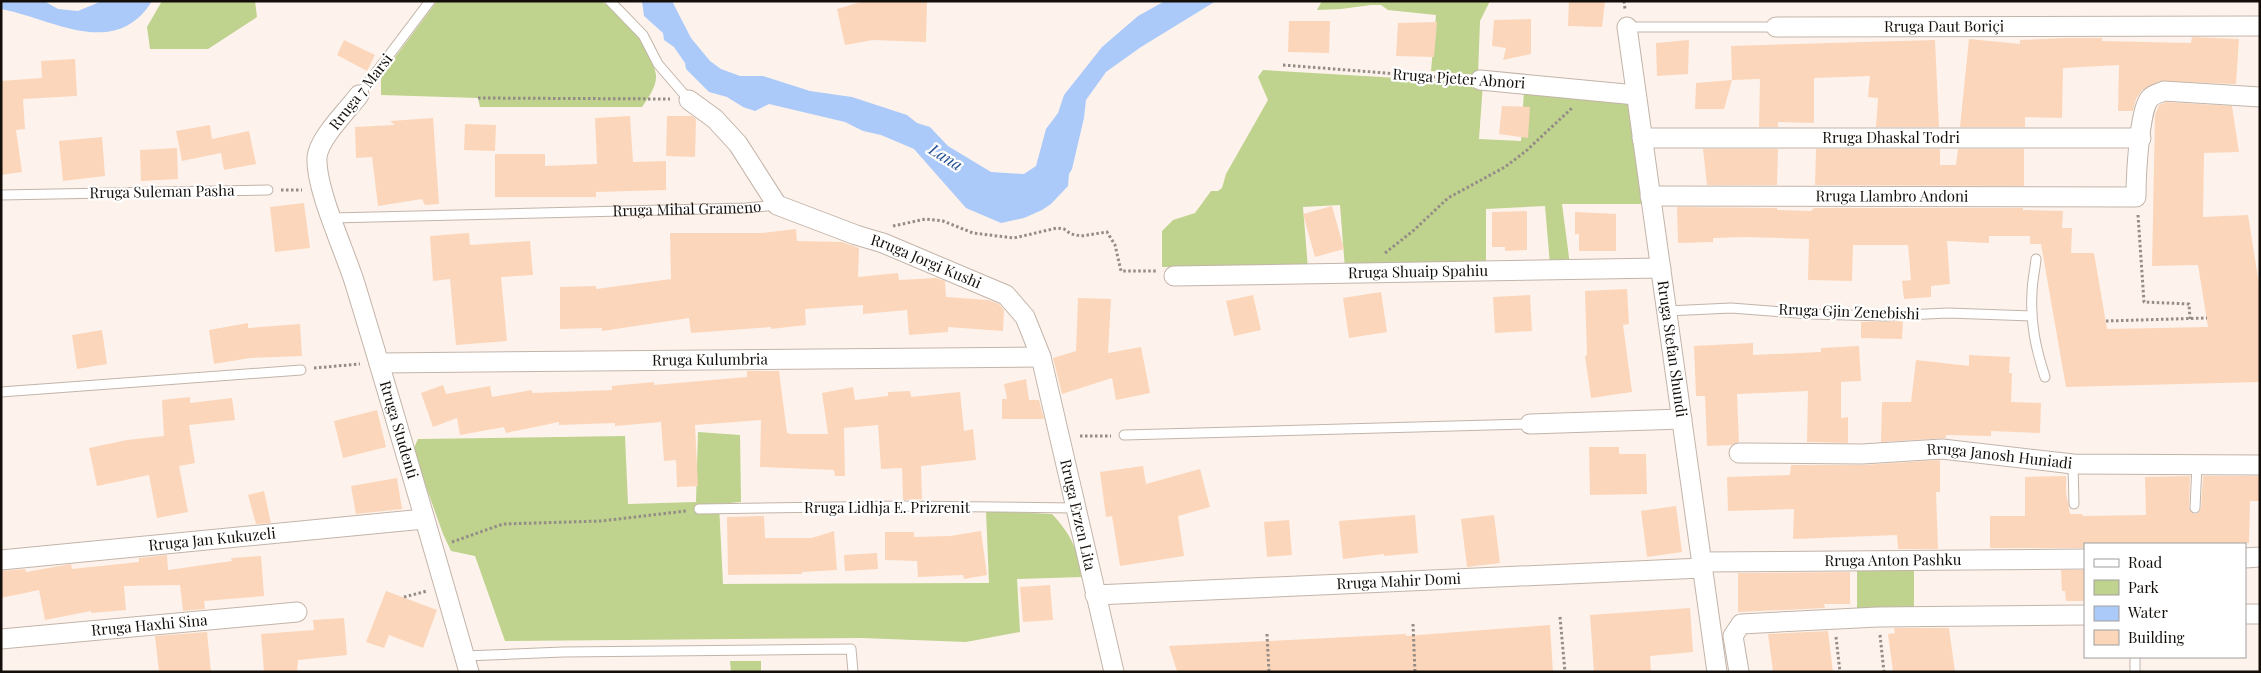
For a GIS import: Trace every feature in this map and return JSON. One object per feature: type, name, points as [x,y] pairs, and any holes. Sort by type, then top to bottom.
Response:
[{"type":"street","name":"Rruga Daut Boriçi","points":[[1776,27],[2260,26]]},
{"type":"street","name":"Rruga Stefan Shundi","points":[[1627,27],[1717,672]]},
{"type":"street","name":"Rruga Pjeter Abnori","points":[[1480,80],[1636,94]]},
{"type":"street","points":[[2136,197],[2136,166],[2140,138],[2145,106],[2151,97],[2164,91],[2260,97]]},
{"type":"street","name":"Rruga 7 Marsi","points":[[323,190],[318,163],[320,144],[359,95]]},
{"type":"street","name":"Rruga Mihal Grameno","points":[[689,100],[715,118],[738,144],[776,205]]},
{"type":"street","name":"Rruga Dhaskal Todri","points":[[1642,138],[2140,138]]},
{"type":"street","name":"Rruga Studenti","points":[[323,190],[348,258],[466,664]]},
{"type":"street","name":"Rruga Llambro Andoni","points":[[1650,196],[2136,197]]},
{"type":"street","name":"Rruga Jorgi Kushi","points":[[776,205],[883,243],[1006,295],[1025,316],[1041,357]]},
{"type":"street","name":"Rruga Shuaip Spahiu","points":[[1174,276],[1661,268]]},
{"type":"street","name":"Rruga Kulumbria","points":[[379,362],[1041,357]]},
{"type":"street","name":"Rruga Erzen Lita","points":[[1041,357],[1114,672]]},
{"type":"street","points":[[1530,424],[1682,419]]},
{"type":"street","name":"Rruga Janosh Huniadi","points":[[1739,453],[1862,454],[1942,449],[2073,464],[2260,465]]},
{"type":"street","name":"Rruga Jan Kukuzeli","points":[[1,560],[424,520]]},
{"type":"street","points":[[2246,558],[2260,558]]},
{"type":"street","name":"Rruga Anton Pashku","points":[[1702,565],[2084,559]]},
{"type":"street","name":"Rruga Mahir Domi","points":[[1095,595],[1702,565]]},
{"type":"street","name":"Rruga Haxhi Sina","points":[[1,639],[298,612]]},
{"type":"street","points":[[2246,614],[2260,614]]},
{"type":"street","points":[[1739,672],[1733,636],[1741,624],[1878,617],[2084,615]]},
{"type":"lane","name":"Rruga 7 Marsi","points":[[359,95],[430,1]]},
{"type":"lane","name":"Rruga Mihal Grameno","points":[[610,1],[643,35],[658,64],[689,100]]},
{"type":"lane","name":"Rruga Daut Boriçi","points":[[1627,27],[1776,27]]},
{"type":"lane","name":"Rruga Suleman Pasha","points":[[1,195],[268,190]]},
{"type":"lane","name":"Rruga Mihal Grameno","points":[[332,218],[746,208],[776,205]]},
{"type":"lane","points":[[2036,259],[2032,291],[2032,316],[2034,338],[2046,377]]},
{"type":"lane","name":"Rruga Gjin Zenebishi","points":[[1666,311],[1731,308],[1810,314],[1886,316],[1948,313],[2032,316]]},
{"type":"lane","points":[[1,392],[301,370]]},
{"type":"lane","points":[[1124,435],[1530,424]]},
{"type":"lane","points":[[2073,464],[2074,504]]},
{"type":"lane","points":[[2195,508],[2197,464]]},
{"type":"lane","name":"Rruga Lidhja E. Prizrenit","points":[[700,509],[902,506],[1076,508]]},
{"type":"lane","points":[[466,664],[563,652],[851,649],[852,672]]},
{"type":"lane","points":[[2135,658],[2135,672]]},
{"type":"path","name":"Rruga Pjeter Abnori","points":[[1283,65],[1480,80]]},
{"type":"path","points":[[1363,272],[1423,222],[1438,205],[1526,152],[1577,103],[1586,90]]},
{"type":"path","points":[[478,98],[689,100]]},
{"type":"path","points":[[268,190],[323,190]]},
{"type":"path","points":[[2136,197],[2144,302],[2189,304],[2190,319]]},
{"type":"path","points":[[889,226],[926,219],[943,221],[973,233],[1014,238],[1057,228],[1081,236],[1107,232],[1115,245],[1121,271],[1160,271],[1174,276]]},
{"type":"path","points":[[2106,322],[2207,318]]},
{"type":"path","points":[[301,370],[379,362]]},
{"type":"path","points":[[1061,437],[1124,435]]},
{"type":"path","points":[[433,549],[503,524],[600,521],[700,509]]},
{"type":"path","points":[[1560,617],[1565,672]]},
{"type":"path","points":[[1878,617],[1884,672]]},
{"type":"path","points":[[1834,619],[1840,672]]},
{"type":"path","points":[[1413,624],[1415,672]]},
{"type":"path","points":[[1267,634],[1269,672]]},
{"type":"green space","points":[[162,1],[255,1],[257,17],[208,49],[150,49],[147,27]]},
{"type":"green space","points":[[437,1],[601,1],[627,23],[643,43],[656,75],[654,88],[642,107],[480,107],[478,98],[381,95],[381,76]]},
{"type":"green space","points":[[1322,1],[1490,1],[1480,21],[1478,75],[1431,71],[1436,15],[1388,10],[1381,5],[1317,10]]},
{"type":"green space","points":[[1263,70],[1483,83],[1479,139],[1521,141],[1524,90],[1628,100],[1648,204],[1562,204],[1570,265],[1550,265],[1545,206],[1486,209],[1486,266],[1345,269],[1340,205],[1303,207],[1308,269],[1162,267],[1162,231],[1173,220],[1195,213],[1211,191],[1218,191],[1222,188],[1226,174],[1268,100],[1258,77]]},
{"type":"green space","points":[[698,432],[740,435],[741,502],[719,504],[723,584],[989,583],[986,511],[1052,514],[1073,543],[1083,577],[1017,579],[1020,632],[966,642],[862,638],[505,641],[475,556],[451,551],[443,534],[413,450],[418,439],[625,436],[628,504],[696,502]]},
{"type":"green space","points":[[1857,569],[1914,569],[1914,609],[1857,610]]},
{"type":"green space","points":[[730,661],[761,661],[761,672],[731,672]]},
{"type":"water","points":[[1,1],[44,1],[58,9],[78,11],[102,1],[152,1],[137,19],[120,29],[101,32],[81,31],[1,9]]},
{"type":"water","name":"Lana","points":[[642,1],[672,1],[691,38],[710,61],[721,69],[740,76],[763,76],[810,91],[852,97],[907,115],[917,123],[930,127],[948,146],[991,172],[1024,174],[1036,166],[1046,129],[1058,113],[1064,95],[1102,47],[1138,16],[1165,1],[1216,1],[1141,47],[1106,72],[1086,100],[1084,118],[1072,169],[1069,174],[1068,186],[1051,204],[1042,210],[1024,218],[1001,223],[966,208],[914,149],[881,135],[863,131],[845,122],[769,104],[755,111],[743,107],[727,97],[709,92],[686,69],[685,63],[674,47],[664,40],[663,33],[644,16]]},
{"type":"building","points":[[864,1],[927,1],[926,42],[873,40],[845,45],[837,9]]},
{"type":"building","points":[[1569,1],[1605,1],[1602,27],[1568,26]]},
{"type":"building","points":[[1531,19],[1531,54],[1503,60],[1506,48],[1492,46],[1494,20]]},
{"type":"building","points":[[1289,21],[1330,21],[1329,53],[1288,52]]},
{"type":"building","points":[[1437,22],[1434,57],[1396,56],[1398,23]]},
{"type":"building","points":[[2192,37],[2239,39],[2236,84],[2160,81],[2142,90],[2136,99],[2133,111],[2118,111],[2119,65],[2063,68],[2062,118],[2025,117],[2025,127],[1960,127],[1969,39],[2020,44],[2020,40],[2067,38],[2102,38],[2102,41],[2191,43]]},
{"type":"building","points":[[344,40],[375,55],[367,71],[337,55]]},
{"type":"building","points":[[1689,40],[1688,74],[1657,76],[1656,43]]},
{"type":"building","points":[[1935,40],[1939,127],[1876,127],[1878,98],[1868,97],[1870,76],[1814,78],[1814,123],[1778,122],[1778,127],[1759,127],[1760,79],[1732,80],[1731,46]]},
{"type":"building","points":[[75,59],[77,96],[23,99],[25,129],[16,130],[22,172],[1,175],[1,81],[42,78],[41,61]]},
{"type":"building","points":[[1732,80],[1724,109],[1695,109],[1696,83]]},
{"type":"building","points":[[2166,102],[2232,106],[2239,152],[2204,153],[2203,217],[2248,215],[2260,290],[2260,382],[2066,387],[2041,244],[2030,244],[2030,236],[1989,236],[1989,243],[1947,241],[1950,284],[1931,286],[1931,297],[1904,299],[1902,281],[1911,280],[1908,245],[1853,245],[1852,281],[1808,280],[1809,239],[1745,237],[1713,238],[1713,242],[1678,243],[1677,207],[1777,208],[1777,210],[1811,211],[1814,208],[2023,208],[2023,210],[2063,211],[2062,228],[2072,228],[2071,253],[2094,253],[2107,329],[2208,327],[2198,265],[2152,266],[2155,115],[2159,105]]},
{"type":"building","points":[[1502,106],[1530,107],[1528,138],[1499,134]]},
{"type":"building","points":[[630,116],[633,162],[666,161],[666,190],[596,192],[596,197],[495,197],[495,154],[545,154],[545,166],[597,164],[595,118]]},
{"type":"building","points":[[667,116],[692,116],[696,119],[695,157],[666,156]]},
{"type":"building","points":[[433,118],[439,204],[425,205],[422,199],[378,206],[372,157],[356,158],[355,127],[395,125],[390,121]]},
{"type":"building","points":[[465,124],[496,125],[495,151],[464,150]]},
{"type":"building","points":[[210,125],[212,139],[249,131],[256,164],[224,170],[221,153],[182,161],[176,131]]},
{"type":"building","points":[[102,137],[105,176],[63,181],[59,141]]},
{"type":"building","points":[[177,148],[178,179],[141,181],[140,150]]},
{"type":"building","points":[[1703,149],[1778,149],[1777,185],[1707,185]]},
{"type":"building","points":[[1816,149],[1940,149],[1940,165],[1956,165],[1958,149],[2024,149],[2024,186],[1815,185]]},
{"type":"building","points":[[304,203],[310,248],[275,252],[270,207]]},
{"type":"building","points":[[1332,206],[1344,249],[1315,257],[1303,214]]},
{"type":"building","points":[[1527,211],[1527,250],[1505,251],[1505,247],[1492,247],[1492,212]]},
{"type":"building","points":[[1575,212],[1616,214],[1616,251],[1579,251],[1579,234],[1575,234]]},
{"type":"building","points":[[796,229],[797,241],[842,242],[859,248],[858,277],[898,273],[899,280],[936,278],[945,281],[946,297],[988,300],[999,304],[1004,310],[1003,331],[948,327],[948,332],[909,335],[907,310],[863,314],[863,305],[805,309],[806,325],[771,329],[771,327],[691,333],[689,318],[602,331],[602,328],[560,329],[560,287],[596,286],[596,289],[671,279],[670,233],[762,233]]},
{"type":"building","points":[[469,233],[470,245],[530,241],[533,275],[501,277],[507,341],[456,345],[450,279],[433,281],[430,236]]},
{"type":"building","points":[[1627,289],[1629,324],[1623,325],[1632,392],[1591,398],[1585,356],[1587,355],[1585,291]]},
{"type":"building","points":[[1381,292],[1387,332],[1349,338],[1343,298]]},
{"type":"building","points":[[1253,295],[1261,330],[1234,336],[1226,301]]},
{"type":"building","points":[[1530,295],[1532,331],[1495,333],[1493,297]]},
{"type":"building","points":[[1078,298],[1111,299],[1108,353],[1141,347],[1150,393],[1116,400],[1112,378],[1062,394],[1053,358],[1076,351]]},
{"type":"building","points":[[1903,321],[1902,339],[1861,338],[1861,322]]},
{"type":"building","points":[[248,323],[248,328],[300,324],[302,356],[250,358],[214,364],[209,330]]},
{"type":"building","points":[[102,330],[107,364],[77,369],[72,335]]},
{"type":"building","points":[[1753,343],[1753,355],[1821,352],[1821,348],[1859,346],[1861,381],[1841,382],[1841,418],[1848,417],[1848,443],[1807,442],[1808,391],[1737,394],[1739,442],[1732,445],[1707,446],[1705,396],[1696,396],[1694,346]]},
{"type":"building","points":[[1969,355],[2010,357],[2009,373],[2012,373],[2011,402],[2041,403],[2040,433],[1991,431],[1991,436],[1946,435],[1946,438],[1881,442],[1882,402],[1911,402],[1916,360],[1969,366]]},
{"type":"building","points":[[747,371],[779,371],[787,433],[791,434],[828,434],[822,393],[853,387],[855,400],[888,396],[888,392],[910,391],[911,397],[960,392],[964,431],[973,429],[976,460],[921,466],[922,499],[903,500],[902,468],[881,469],[878,425],[844,428],[845,476],[835,476],[834,470],[760,467],[761,420],[695,425],[698,486],[677,487],[676,460],[664,461],[661,422],[615,426],[615,423],[559,425],[559,422],[506,433],[504,427],[460,435],[457,418],[433,427],[421,393],[443,385],[446,394],[490,386],[492,397],[532,390],[532,393],[612,390],[612,386],[654,382],[654,385],[747,377]]},
{"type":"building","points":[[1026,379],[1029,400],[1039,400],[1044,419],[1002,419],[1002,399],[1007,399],[1004,384]]},
{"type":"building","points":[[190,397],[190,403],[232,398],[235,420],[189,425],[195,463],[179,466],[188,512],[157,518],[149,475],[97,486],[89,448],[127,440],[164,436],[162,400]]},
{"type":"building","points":[[377,410],[386,447],[343,458],[334,421]]},
{"type":"building","points":[[1589,447],[1619,447],[1619,454],[1646,454],[1647,494],[1590,495]]},
{"type":"building","points":[[1940,460],[1940,492],[1936,492],[1938,549],[1898,549],[1897,535],[1793,539],[1794,509],[1728,511],[1727,477],[1790,475],[1791,465],[1862,465]]},
{"type":"building","points":[[1143,466],[1146,484],[1200,469],[1210,507],[1178,516],[1184,556],[1120,566],[1112,516],[1106,517],[1100,472]]},
{"type":"building","points":[[2066,476],[2066,492],[2070,514],[2082,514],[2083,516],[2146,515],[2145,477],[2190,476],[2189,508],[2194,514],[2198,513],[2201,509],[2203,476],[2260,476],[2260,501],[2250,501],[2249,543],[2084,543],[2084,548],[1990,548],[1990,516],[2025,516],[2025,477]]},
{"type":"building","points":[[397,478],[402,509],[356,514],[351,486]]},
{"type":"building","points":[[264,491],[271,523],[256,524],[248,495]]},
{"type":"building","points":[[1676,506],[1682,552],[1647,557],[1641,511]]},
{"type":"building","points":[[1415,515],[1418,553],[1384,556],[1384,554],[1343,559],[1339,521]]},
{"type":"building","points":[[1494,515],[1500,563],[1467,567],[1461,519]]},
{"type":"building","points":[[764,516],[765,538],[812,538],[834,531],[837,570],[802,572],[802,574],[728,575],[727,517]]},
{"type":"building","points":[[1289,520],[1292,555],[1267,557],[1264,522]]},
{"type":"building","points":[[981,531],[987,575],[964,579],[963,575],[918,577],[917,561],[885,560],[885,532],[914,532],[914,537],[950,536]]},
{"type":"building","points":[[877,553],[878,569],[845,571],[844,555]]},
{"type":"building","points":[[167,555],[168,570],[232,561],[231,558],[261,556],[264,596],[204,601],[205,609],[183,611],[180,585],[124,586],[126,610],[91,613],[91,611],[45,620],[39,590],[1,598],[1,571],[25,569],[26,572],[71,564],[72,569],[139,562],[139,558]]},
{"type":"building","points":[[2061,570],[2084,570],[2084,601],[2066,601],[2065,591],[2062,591]]},
{"type":"building","points":[[1850,572],[1850,604],[1824,604],[1825,608],[1738,612],[1738,573]]},
{"type":"building","points":[[1050,585],[1053,620],[1023,622],[1020,587]]},
{"type":"building","points":[[386,591],[437,610],[423,648],[389,635],[384,648],[366,642]]},
{"type":"building","points":[[1690,608],[1693,652],[1650,656],[1651,672],[1594,672],[1590,615]]},
{"type":"building","points":[[344,618],[347,655],[298,660],[297,672],[264,672],[261,634],[314,630],[313,620]]},
{"type":"building","points":[[1550,625],[1553,672],[1184,672],[1177,671],[1169,646],[1406,634],[1406,636]]},
{"type":"building","points":[[1894,628],[1949,628],[1955,672],[1893,672],[1888,634],[1895,633]]},
{"type":"building","points":[[1828,631],[1833,672],[1773,672],[1768,634]]},
{"type":"building","points":[[207,632],[211,672],[159,672],[155,636]]}]
